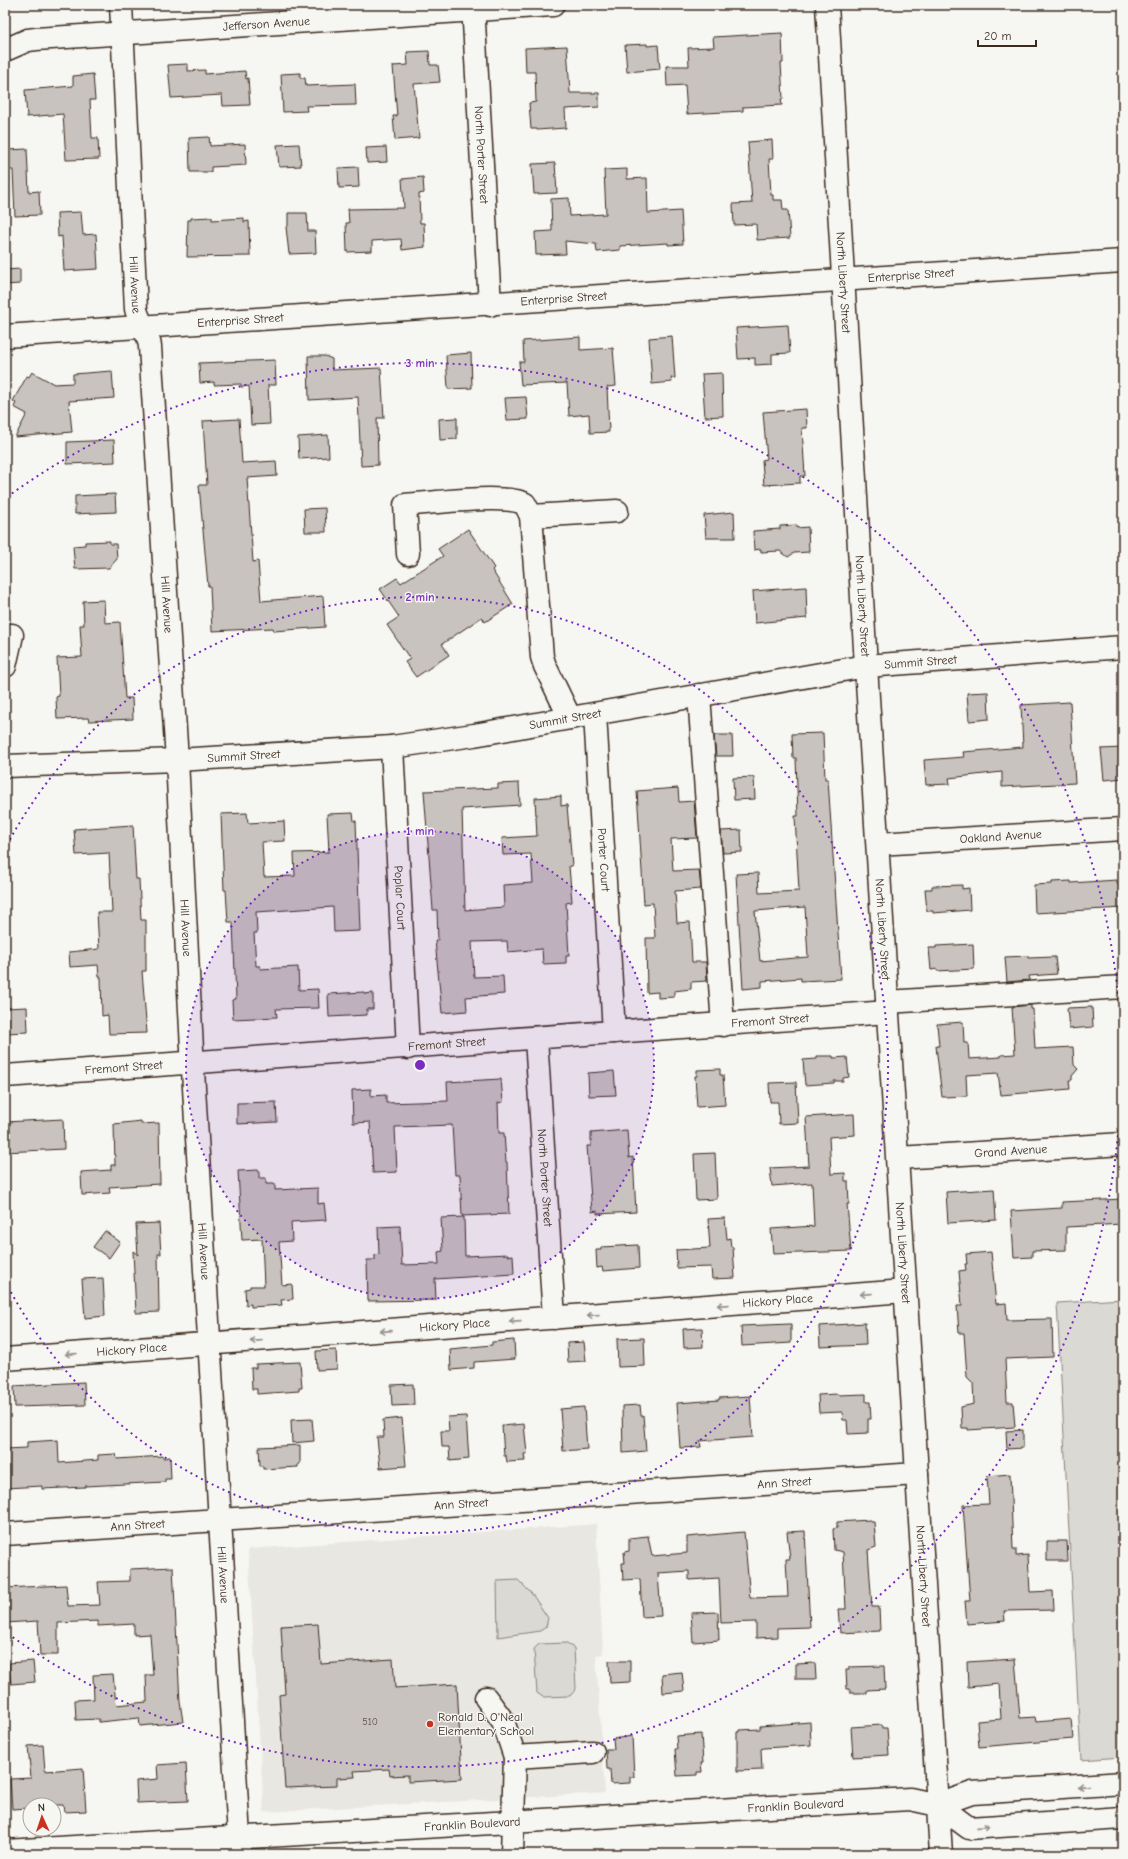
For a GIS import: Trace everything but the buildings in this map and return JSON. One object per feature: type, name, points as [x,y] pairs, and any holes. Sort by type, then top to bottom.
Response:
[{"type":"street","name":"Hill Avenue","points":[[120,5],[136,309],[139,320],[149,337],[177,760],[209,1344],[239,1846]]},
{"type":"street","name":"Jefferson Avenue","points":[[5,50],[32,40],[473,8],[553,5]]},
{"type":"street","name":"North Liberty Street","points":[[827,5],[866,666],[941,1854]]},
{"type":"street","name":"North Porter Street","points":[[473,8],[490,305]]},
{"type":"street","name":"Enterprise Street","points":[[5,336],[490,305],[1123,261]]},
{"type":"street","points":[[408,554],[405,505],[474,500],[510,500],[525,504],[531,516],[542,657],[570,718]]},
{"type":"street","points":[[531,516],[617,511]]},
{"type":"street","points":[[5,635],[12,635],[5,666]]},
{"type":"street","name":"Summit Street","points":[[5,766],[177,760],[392,747],[595,714],[866,666],[1123,647]]},
{"type":"street","points":[[699,695],[723,1025]]},
{"type":"street","name":"Porter Court","points":[[595,714],[614,1032]]},
{"type":"street","name":"Poplar Court","points":[[392,747],[408,1048]]},
{"type":"street","name":"Oakland Avenue","points":[[878,844],[1123,829]]},
{"type":"street","name":"Fremont Street","points":[[5,1076],[723,1025],[888,1007],[1123,987]]},
{"type":"street","name":"North Porter Street","points":[[536,1038],[554,1318]]},
{"type":"street","name":"Grand Avenue","points":[[898,1158],[1123,1144]]},
{"type":"street","name":"Hickory Place","points":[[5,1359],[905,1291]]},
{"type":"street","name":"Ann Street","points":[[5,1534],[917,1474]]},
{"type":"street","points":[[486,1698],[503,1721],[515,1757],[512,1854]]},
{"type":"street","points":[[515,1757],[593,1752]]},
{"type":"street","points":[[938,1805],[972,1793],[1123,1783]]},
{"type":"street","name":"Franklin Boulevard","points":[[5,1851],[239,1846],[514,1822],[910,1799],[938,1805],[969,1828],[1123,1818]]},
{"type":"shaded area","points":[[1123,1299],[1123,1757],[1081,1760],[1057,1303]]},
{"type":"shaded area","name":"Ronald D. O'Neal Elementary School","points":[[596,1524],[603,1654],[596,1655],[605,1793],[264,1812],[248,1549]]},
{"type":"shaded area","points":[[518,1580],[532,1594],[548,1618],[546,1627],[540,1631],[498,1637],[497,1581]]},
{"type":"shaded area","points":[[567,1643],[574,1648],[576,1689],[570,1696],[543,1697],[537,1693],[534,1649],[539,1644]]},
{"type":"place","name":"Ronald D. O'Neal Elementary School","points":[[430,1724]]}]
